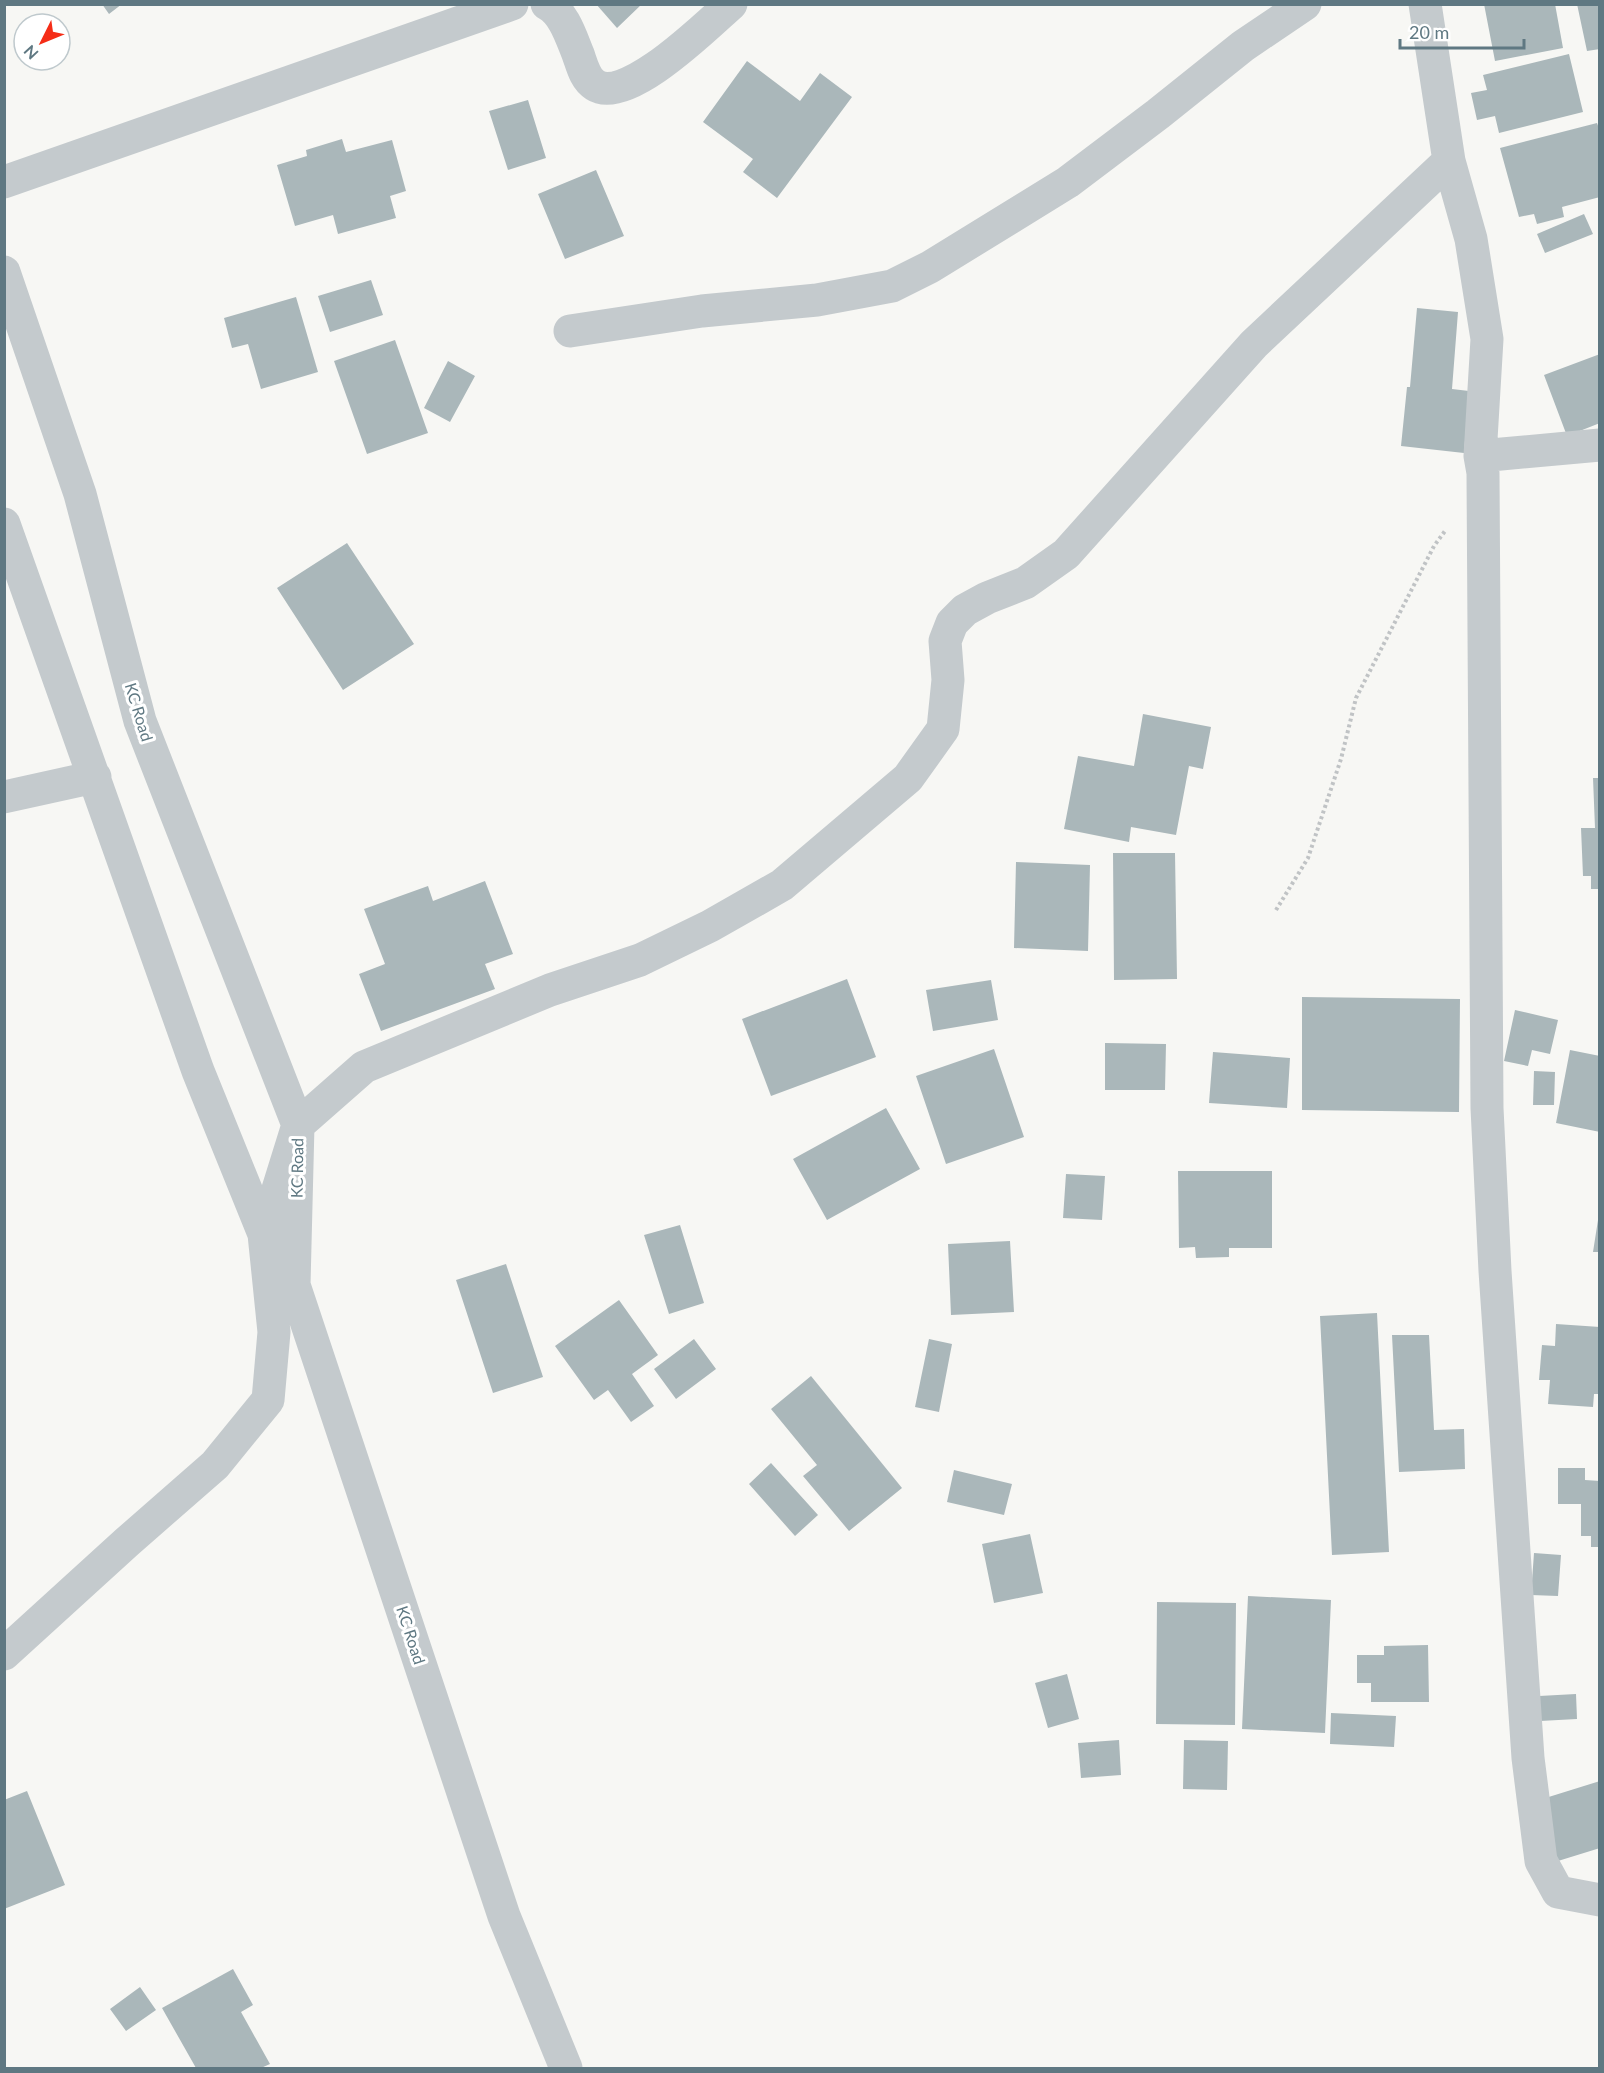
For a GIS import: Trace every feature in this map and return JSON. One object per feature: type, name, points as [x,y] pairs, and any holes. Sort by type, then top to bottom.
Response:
[{"type":"street","points":[[4,182],[512,4]]},
{"type":"street","points":[[547,4],[553,8],[565,25],[586,77],[594,85],[604,89],[621,88],[652,71],[731,4]]},
{"type":"street","points":[[570,331],[702,311],[817,300],[891,286],[930,267],[1068,182],[1243,46],[1305,4]]},
{"type":"street","points":[[1425,4],[1449,161],[1471,239],[1487,339],[1480,456],[1483,473],[1487,1108],[1496,1283],[1528,1758],[1540,1861],[1558,1892],[1599,1900]]},
{"type":"street","points":[[264,1234],[298,1125],[364,1067],[550,990],[640,960],[710,926],[782,885],[908,778],[943,729],[948,681],[945,641],[952,623],[965,610],[987,598],[1025,583],[1066,554],[1254,344],[1449,161]]},
{"type":"street","name":"KC Road","points":[[4,272],[80,494],[140,721],[298,1125],[294,1285],[504,1916],[566,2068]]},
{"type":"street","points":[[1480,456],[1599,445]]},
{"type":"street","points":[[4,524],[198,1071],[264,1234],[274,1332],[268,1400],[214,1465],[4,1654]]},
{"type":"street","points":[[4,797],[95,777]]},
{"type":"path","points":[[1275,910],[1308,858],[1341,759],[1356,698],[1434,546],[1447,528]]},
{"type":"building","points":[[102,4],[122,4],[109,14]]},
{"type":"building","points":[[596,4],[642,4],[617,28]]},
{"type":"building","points":[[1484,4],[1555,4],[1563,48],[1495,61]]},
{"type":"building","points":[[1577,4],[1600,4],[1600,49],[1587,51]]},
{"type":"building","points":[[1569,54],[1583,112],[1499,133],[1495,116],[1477,120],[1471,93],[1487,90],[1483,75]]},
{"type":"building","points":[[747,61],[800,101],[820,73],[852,97],[777,198],[743,172],[753,159],[703,122]]},
{"type":"building","points":[[528,100],[546,158],[508,170],[489,111]]},
{"type":"building","points":[[1597,123],[1600,131],[1600,197],[1562,207],[1564,217],[1537,224],[1534,214],[1519,217],[1500,148]]},
{"type":"building","points":[[342,139],[346,152],[392,140],[406,191],[390,196],[396,218],[338,234],[333,215],[295,226],[277,165],[307,156],[306,150]]},
{"type":"building","points":[[596,170],[624,236],[565,259],[538,194]]},
{"type":"building","points":[[1584,214],[1593,234],[1545,253],[1537,234]]},
{"type":"building","points":[[371,280],[383,315],[330,332],[318,296]]},
{"type":"building","points":[[296,297],[318,372],[261,389],[248,344],[232,348],[224,318]]},
{"type":"building","points":[[1417,308],[1458,312],[1452,389],[1469,391],[1464,453],[1401,446],[1407,387],[1410,387]]},
{"type":"building","points":[[395,340],[428,433],[367,454],[334,361]]},
{"type":"building","points":[[1600,354],[1600,423],[1567,436],[1544,375]]},
{"type":"building","points":[[448,361],[475,376],[450,422],[424,408]]},
{"type":"building","points":[[347,543],[414,644],[343,690],[277,588]]},
{"type":"building","points":[[1143,714],[1211,727],[1203,769],[1189,766],[1176,835],[1131,827],[1129,842],[1064,829],[1078,756],[1134,766]]},
{"type":"building","points":[[1593,778],[1600,778],[1600,889],[1591,889],[1591,876],[1583,876],[1581,828],[1595,828]]},
{"type":"building","points":[[1113,853],[1175,853],[1177,979],[1114,980]]},
{"type":"building","points":[[1016,862],[1090,865],[1088,951],[1014,948]]},
{"type":"building","points":[[485,881],[513,954],[485,964],[495,989],[381,1031],[359,974],[385,964],[364,909],[428,886],[433,901]]},
{"type":"building","points":[[847,979],[876,1057],[771,1096],[742,1019]]},
{"type":"building","points":[[991,980],[998,1020],[933,1031],[926,990]]},
{"type":"building","points":[[1302,997],[1460,999],[1459,1112],[1302,1110]]},
{"type":"building","points":[[1515,1010],[1558,1020],[1550,1054],[1532,1050],[1528,1066],[1504,1061]]},
{"type":"building","points":[[1105,1043],[1166,1044],[1165,1090],[1105,1090]]},
{"type":"building","points":[[994,1049],[1024,1137],[946,1164],[916,1076]]},
{"type":"building","points":[[1570,1050],[1600,1056],[1600,1132],[1556,1123]]},
{"type":"building","points":[[1213,1052],[1290,1058],[1287,1108],[1209,1103]]},
{"type":"building","points":[[1534,1071],[1555,1072],[1554,1105],[1533,1105]]},
{"type":"building","points":[[886,1108],[920,1169],[827,1220],[793,1159]]},
{"type":"building","points":[[1178,1171],[1272,1171],[1272,1248],[1229,1248],[1229,1257],[1196,1258],[1195,1247],[1179,1248]]},
{"type":"building","points":[[1066,1174],[1105,1176],[1102,1220],[1063,1218]]},
{"type":"building","points":[[1598,1220],[1600,1220],[1600,1252],[1593,1252]]},
{"type":"building","points":[[680,1225],[704,1303],[669,1314],[644,1235]]},
{"type":"building","points":[[1010,1241],[1014,1312],[951,1315],[948,1244]]},
{"type":"building","points":[[506,1264],[543,1377],[493,1393],[456,1280]]},
{"type":"building","points":[[619,1300],[658,1355],[632,1374],[654,1406],[631,1422],[608,1390],[594,1400],[555,1346]]},
{"type":"building","points":[[1377,1313],[1389,1552],[1332,1555],[1320,1316]]},
{"type":"building","points":[[1556,1324],[1600,1327],[1600,1394],[1594,1394],[1593,1407],[1548,1404],[1550,1380],[1539,1380],[1542,1345],[1555,1346]]},
{"type":"building","points":[[1392,1335],[1429,1335],[1434,1430],[1464,1429],[1465,1469],[1399,1472]]},
{"type":"building","points":[[694,1339],[716,1369],[676,1399],[654,1369]]},
{"type":"building","points":[[929,1339],[952,1344],[939,1412],[915,1407]]},
{"type":"building","points":[[811,1376],[902,1488],[849,1531],[803,1476],[817,1465],[771,1409]]},
{"type":"building","points":[[771,1463],[818,1515],[795,1536],[749,1484]]},
{"type":"building","points":[[1558,1468],[1585,1468],[1585,1480],[1600,1481],[1600,1547],[1591,1547],[1591,1536],[1581,1536],[1581,1504],[1558,1504]]},
{"type":"building","points":[[954,1470],[1012,1484],[1004,1515],[947,1502]]},
{"type":"building","points":[[1030,1534],[1043,1593],[994,1603],[982,1544]]},
{"type":"building","points":[[1534,1553],[1561,1555],[1558,1596],[1531,1595]]},
{"type":"building","points":[[1248,1596],[1331,1600],[1325,1733],[1242,1729]]},
{"type":"building","points":[[1157,1602],[1236,1603],[1235,1725],[1156,1724]]},
{"type":"building","points":[[1428,1645],[1429,1702],[1371,1702],[1371,1683],[1357,1683],[1357,1655],[1384,1655],[1384,1646]]},
{"type":"building","points":[[1067,1674],[1079,1719],[1048,1728],[1035,1683]]},
{"type":"building","points":[[1576,1694],[1577,1719],[1540,1721],[1539,1696]]},
{"type":"building","points":[[1331,1713],[1396,1716],[1394,1747],[1330,1744]]},
{"type":"building","points":[[1119,1740],[1121,1775],[1081,1778],[1078,1743]]},
{"type":"building","points":[[1184,1740],[1228,1741],[1227,1790],[1183,1789]]},
{"type":"building","points":[[1600,1781],[1600,1848],[1558,1861],[1539,1800]]},
{"type":"building","points":[[27,1791],[65,1885],[4,1909],[4,1800]]},
{"type":"building","points":[[233,1969],[253,2005],[241,2012],[270,2064],[261,2068],[196,2068],[162,2008]]},
{"type":"building","points":[[140,1987],[156,2010],[126,2031],[110,2009]]}]
